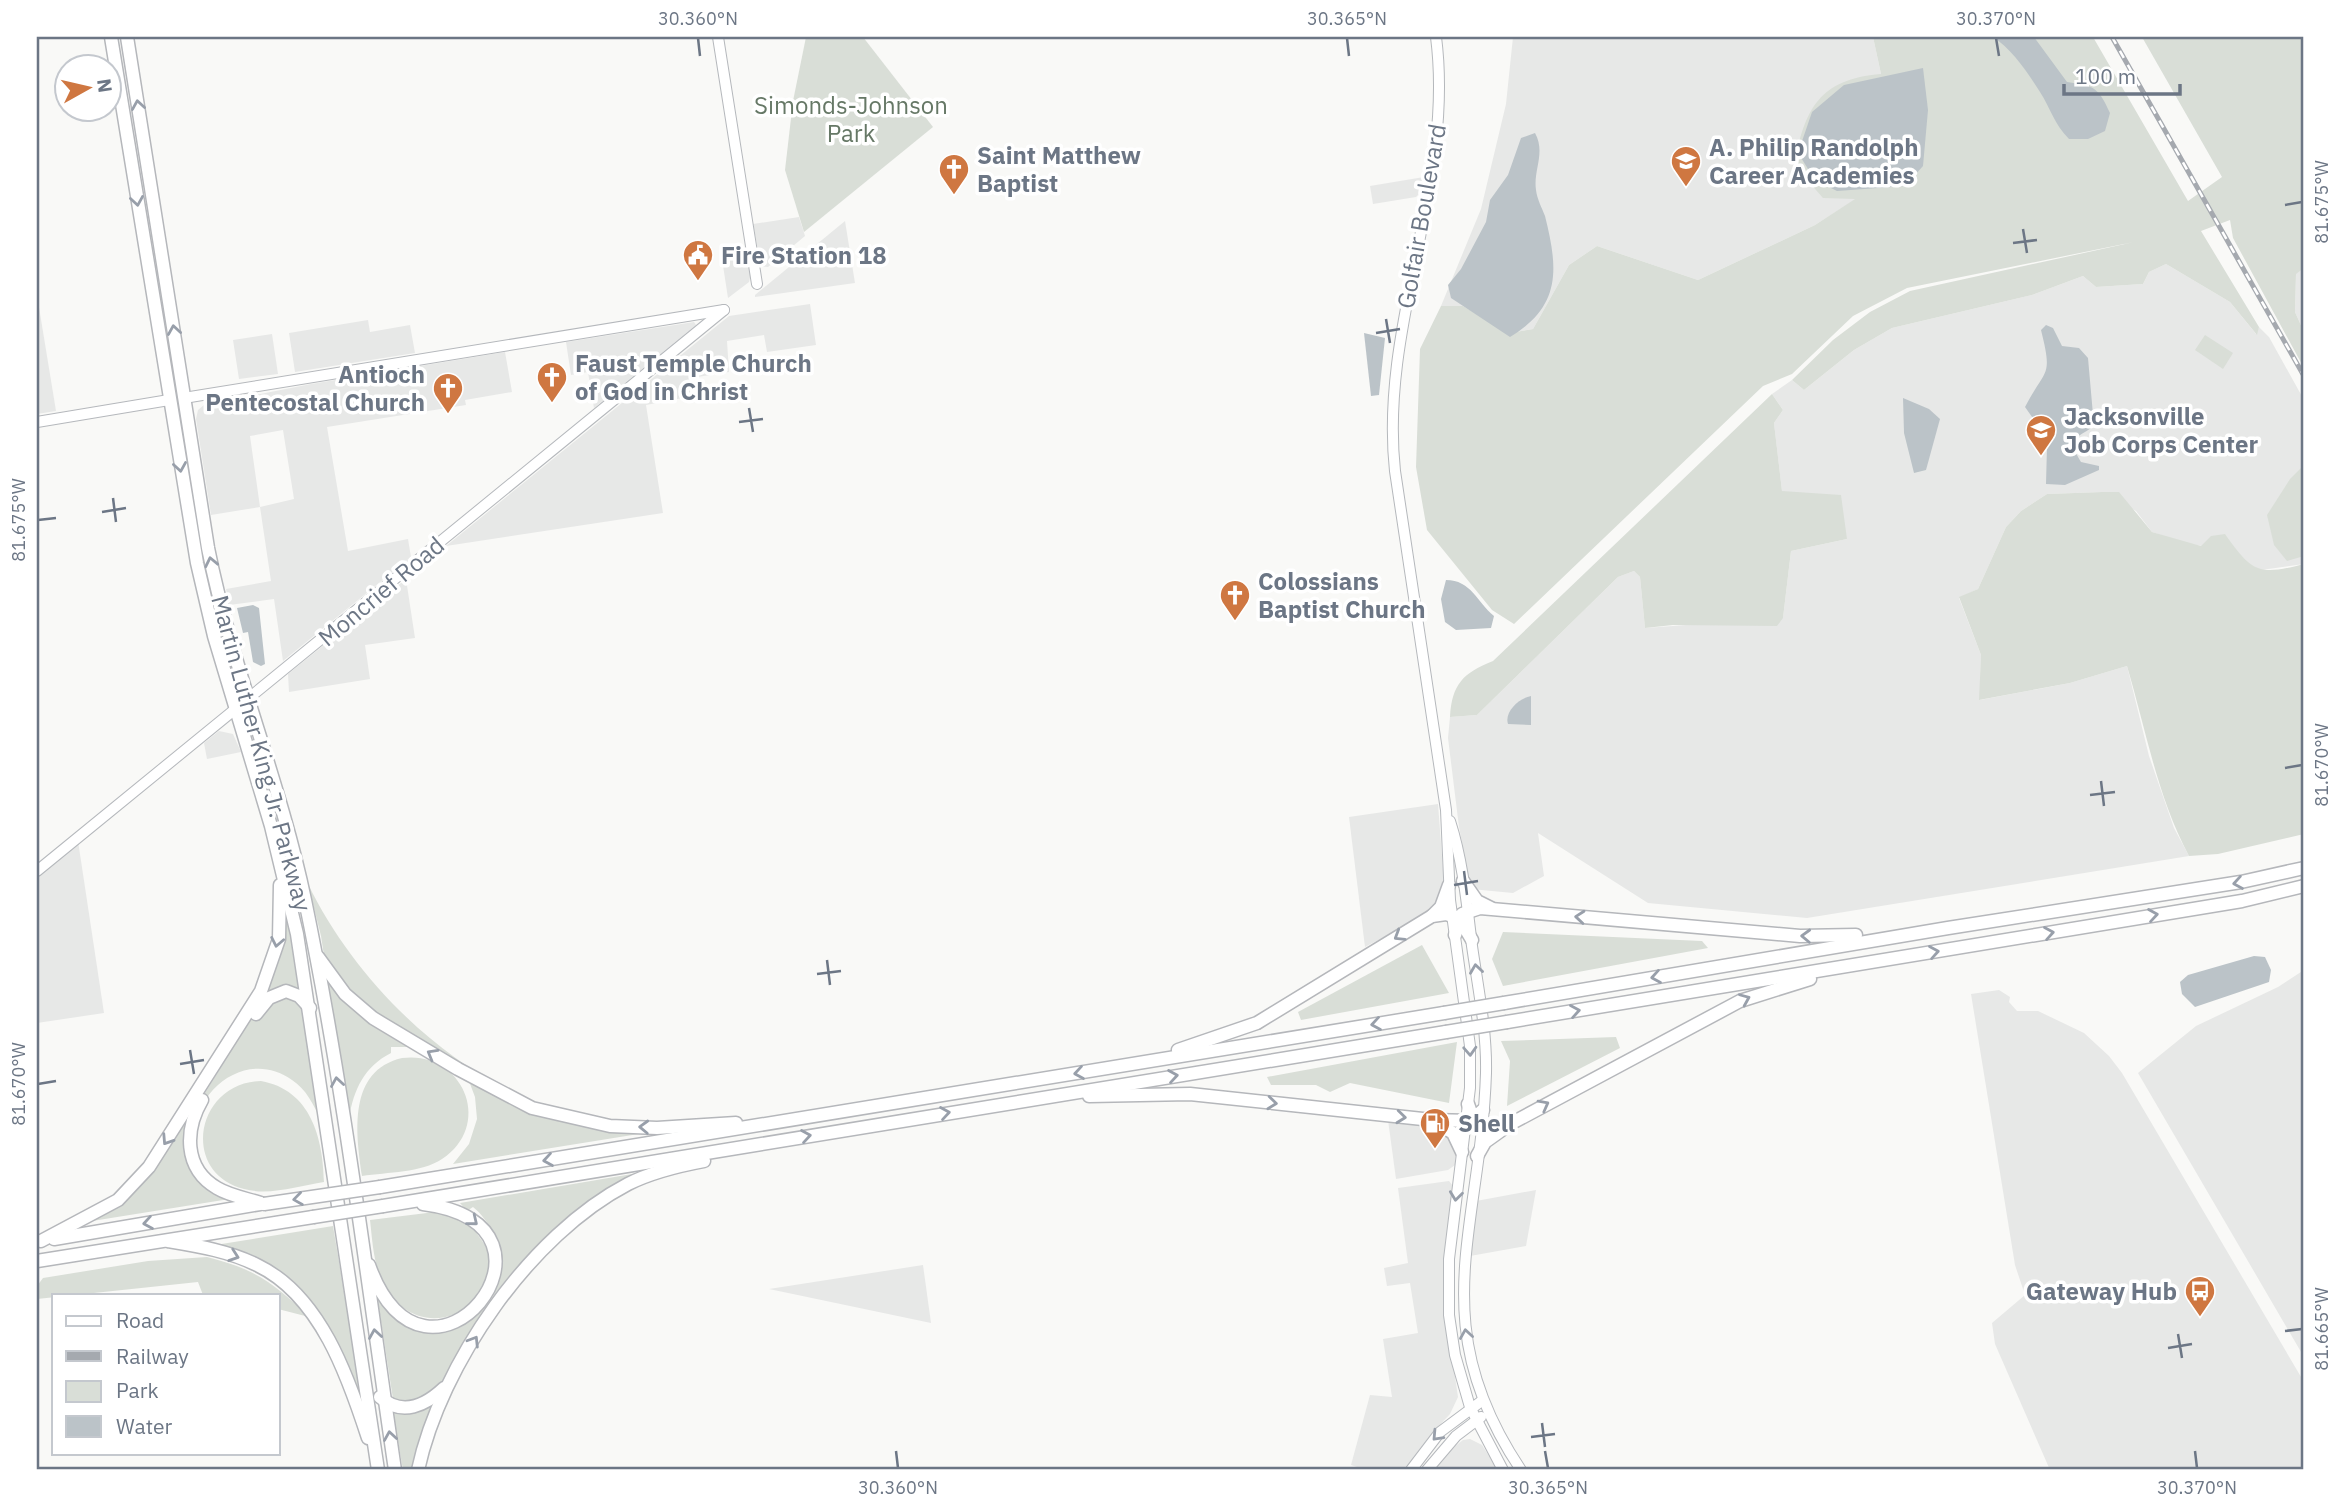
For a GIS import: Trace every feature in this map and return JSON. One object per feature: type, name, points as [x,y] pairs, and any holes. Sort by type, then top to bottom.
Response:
[{"type":"highway","name":"Martin Luther King Jr. Parkway","points":[[111,37],[202,590],[271,826],[307,987],[378,1470]]},
{"type":"highway","name":"Martin Luther King Jr. Parkway","points":[[127,37],[212,567],[247,699],[294,855],[324,1001],[395,1470]]},
{"type":"highway","points":[[39,1242],[110,1205],[141,1178],[261,991],[274,960],[280,927],[281,890],[271,826]]},
{"type":"highway","points":[[39,1242],[264,1203],[380,1187],[2241,882],[2304,867]]},
{"type":"highway","points":[[1463,881],[1477,901],[1494,909]]},
{"type":"highway","points":[[1125,1065],[1232,1034],[1257,1023],[1432,916],[1441,907],[1449,885]]},
{"type":"highway","points":[[39,1261],[1867,964],[2242,901],[2304,887]]},
{"type":"highway","points":[[1432,916],[1494,909],[1800,936],[1841,937],[1948,928]]},
{"type":"highway","points":[[1455,935],[1459,914]]},
{"type":"highway","points":[[1459,914],[1472,940]]},
{"type":"highway","points":[[315,954],[345,994],[373,1018],[532,1108],[610,1126],[682,1127],[722,1122],[761,1125]]},
{"type":"highway","points":[[1477,1156],[1488,1139],[1512,1123],[1740,1001],[1777,987],[1867,964]]},
{"type":"highway","points":[[261,991],[283,984],[307,987],[324,1001]]},
{"type":"highway","points":[[264,1203],[218,1189],[205,1178],[190,1149],[191,1119],[268,998],[286,991],[293,993],[310,1009]]},
{"type":"highway","points":[[1033,1099],[1182,1094],[1432,1120],[1476,1118],[1493,1127],[1512,1123]]},
{"type":"highway","points":[[1468,1104],[1476,1118]]},
{"type":"highway","points":[[1432,1120],[1453,1133],[1462,1152]]},
{"type":"highway","points":[[363,1363],[375,1391],[385,1402],[405,1408],[425,1404],[446,1386],[514,1283],[584,1213],[640,1178],[718,1158],[738,1147]]},
{"type":"highway","points":[[358,1224],[374,1279],[392,1307],[407,1318],[424,1325],[444,1325],[461,1320],[477,1309],[492,1285],[495,1264],[487,1236],[476,1222],[461,1212],[409,1202]]},
{"type":"highway","points":[[168,1241],[250,1262],[296,1294],[309,1310],[334,1352],[378,1470]]},
{"type":"highway","points":[[418,1470],[429,1429],[457,1368]]},
{"type":"main road","points":[[718,37],[757,284]]},
{"type":"main road","name":"Golfair Boulevard","points":[[1436,37],[1440,76],[1439,122],[1397,350],[1391,430],[1450,838],[1463,881],[1459,914]]},
{"type":"main road","name":"Moncrief Road","points":[[37,871],[724,310],[184,398]]},
{"type":"main road","points":[[37,422],[169,400]]},
{"type":"main road","name":"Golfair Boulevard","points":[[1450,838],[1449,885],[1459,914]]},
{"type":"main road","points":[[1455,935],[1469,1046],[1468,1104]]},
{"type":"main road","points":[[1472,940],[1486,1048],[1476,1118],[1477,1156],[1464,1245],[1462,1301],[1470,1356],[1483,1400],[1521,1470]]},
{"type":"main road","points":[[1476,1118],[1462,1152],[1449,1259],[1448,1305],[1455,1355],[1470,1407],[1503,1470]]},
{"type":"main road","points":[[1410,1470],[1440,1432],[1470,1407],[1483,1400]]},
{"type":"main road","points":[[1427,1470],[1448,1445],[1488,1413]]},
{"type":"shaded area","name":"A. Philip Randolph Career Academies","points":[[1513,37],[1873,37],[1881,74],[1856,199],[1815,225],[1698,280],[1597,246],[1569,265],[1533,329],[1509,333],[1463,306],[1441,306],[1481,209],[1506,104]]},
{"type":"shaded area","points":[[1424,177],[1420,193],[1416,197],[1373,204],[1370,186]]},
{"type":"shaded area","points":[[799,217],[805,236],[768,267],[761,266],[753,224]]},
{"type":"shaded area","points":[[845,221],[855,283],[755,297],[755,295]]},
{"type":"shaded area","points":[[748,255],[751,274],[749,282],[728,298],[722,259]]},
{"type":"shaded area","points":[[2166,264],[2230,302],[2256,334],[2259,327],[2269,337],[2304,400],[2304,564],[2261,570],[2245,563],[2225,535],[2202,546],[2185,543],[2152,532],[2136,511],[2102,492],[2047,494],[2021,511],[2006,527],[1978,589],[1959,598],[1981,655],[1980,700],[2070,683],[2127,666],[2149,756],[2174,828],[2189,856],[1807,918],[1648,903],[1538,833],[1544,876],[1513,893],[1471,889],[1459,827],[1448,738],[1450,717],[1477,715],[1618,577],[1634,571],[1640,577],[1645,628],[1783,618],[1791,551],[1847,539],[1782,491],[1774,423],[1783,410],[1772,394],[1792,380],[1804,390],[1854,350],[1892,328],[2032,295],[2083,276],[2096,287],[2143,284],[2149,272]]},
{"type":"shaded area","points":[[2304,268],[2304,332],[2295,312],[2296,273]]},
{"type":"shaded area","points":[[37,295],[56,411],[37,414]]},
{"type":"shaded area","points":[[810,304],[816,345],[767,352],[764,335],[727,341],[729,372],[691,378],[693,396],[646,405],[663,513],[446,546],[729,316]]},
{"type":"shaded area","points":[[368,320],[370,332],[410,325],[415,353],[295,372],[289,333]]},
{"type":"shaded area","points":[[694,322],[696,325],[594,408],[588,372],[571,375],[566,342]]},
{"type":"shaded area","points":[[272,334],[278,374],[239,379],[233,340]]},
{"type":"shaded area","points":[[505,352],[512,392],[465,400],[466,405],[327,427],[348,551],[408,539],[411,557],[283,661],[274,599],[229,605],[226,589],[271,581],[260,507],[211,515],[196,419],[198,410],[204,405],[311,384]],"holes":[[[283,430],[294,499],[260,507],[250,436]]]},
{"type":"shaded area","points":[[406,579],[415,638],[365,645],[370,679],[289,692],[288,674]]},
{"type":"shaded area","points":[[219,731],[233,734],[241,752],[207,759],[204,743]]},
{"type":"shaded area","points":[[1438,804],[1444,883],[1440,900],[1427,914],[1365,947],[1349,817]]},
{"type":"shaded area","points":[[78,841],[104,1013],[37,1023],[37,876]]},
{"type":"shaded area","points":[[2304,970],[2304,1357],[2138,1073],[2196,1026],[2278,987]]},
{"type":"shaded area","points":[[1999,990],[2010,997],[2009,1002],[2017,1011],[2038,1011],[2084,1033],[2109,1056],[2122,1073],[2304,1382],[2304,1470],[2050,1470],[1995,1344],[1992,1323],[2025,1295],[2015,1265],[1971,994]]},
{"type":"shaded area","points":[[1388,1120],[1436,1125],[1446,1130],[1457,1148],[1455,1165],[1448,1170],[1396,1179]]},
{"type":"shaded area","points":[[1449,1181],[1453,1186],[1444,1270],[1444,1300],[1458,1397],[1450,1414],[1404,1470],[1366,1470],[1351,1465],[1370,1395],[1392,1397],[1383,1339],[1418,1333],[1410,1283],[1387,1286],[1384,1268],[1408,1263],[1398,1188]]},
{"type":"shaded area","points":[[1536,1190],[1526,1246],[1470,1256],[1476,1201]]},
{"type":"shaded area","points":[[923,1265],[931,1323],[769,1289]]},
{"type":"shaded area","points":[[1470,1439],[1482,1445],[1498,1470],[1435,1470],[1449,1451],[1463,1440]]},
{"type":"green space","name":"Simonds-Johnson Park","points":[[806,37],[863,37],[933,127],[804,232],[785,170],[793,101]]},
{"type":"green space","points":[[1873,37],[2093,37],[2188,201],[2222,177],[2142,37],[2304,37],[2304,268],[2296,274],[2295,312],[2304,332],[2304,368],[2233,238],[2230,220],[2201,231],[2259,327],[2257,335],[2230,302],[2166,264],[2149,272],[2143,284],[2096,287],[2083,276],[2032,295],[1892,328],[1854,350],[1804,390],[1792,380],[1833,340],[1870,312],[1910,291],[2134,242],[1907,288],[1853,316],[1792,374],[1763,386],[1514,624],[1492,610],[1427,530],[1416,467],[1420,349],[1441,306],[1463,306],[1509,333],[1533,329],[1569,265],[1597,246],[1698,280],[1815,225],[1855,199],[1823,198],[1794,165],[1798,145],[1810,113],[1818,100],[1829,90],[1843,82],[1881,74]]},
{"type":"green space","points":[[2205,335],[2233,353],[2223,369],[2195,350]]},
{"type":"green space","points":[[1772,394],[1783,410],[1774,423],[1782,491],[1841,495],[1847,539],[1791,551],[1783,618],[1777,626],[1673,625],[1645,628],[1640,577],[1634,571],[1618,577],[1477,715],[1450,717],[1453,696],[1461,681],[1474,670],[1493,661]]},
{"type":"green space","points":[[2304,465],[2304,556],[2287,561],[2274,545],[2267,515],[2290,479]]},
{"type":"green space","points":[[2119,492],[2152,532],[2201,546],[2211,536],[2225,534],[2242,556],[2257,568],[2266,570],[2304,564],[2304,834],[2218,854],[2189,856],[2160,786],[2127,666],[2070,683],[1979,700],[1981,655],[1959,597],[1978,589],[2006,527],[2021,511],[2047,494]]},
{"type":"green space","points":[[308,884],[328,921],[380,990],[444,1049],[517,1095],[556,1111],[651,1132],[453,1164],[469,1144],[477,1119],[475,1097],[469,1081],[421,1047],[391,1047],[391,1053],[367,1072],[357,1088],[349,1118],[321,936]]},
{"type":"green space","points":[[286,913],[297,966],[320,1119],[305,1093],[292,1080],[275,1071],[241,1071],[213,1090],[203,1104],[197,1120],[195,1148],[205,1174],[242,1197],[86,1222],[111,1208],[134,1187],[157,1162],[198,1104],[263,995],[281,941]]},
{"type":"green space","points":[[1503,932],[1702,941],[1708,948],[1503,986],[1492,959]]},
{"type":"green space","points":[[1422,945],[1449,993],[1301,1020],[1298,1012]]},
{"type":"green space","points":[[1616,1037],[1620,1048],[1507,1106],[1510,1061],[1501,1041]]},
{"type":"green space","points":[[1457,1042],[1449,1103],[1350,1083],[1330,1092],[1316,1085],[1271,1085],[1267,1077]]},
{"type":"green space","points":[[402,1058],[423,1059],[441,1065],[455,1077],[464,1092],[468,1110],[467,1127],[458,1144],[434,1164],[362,1176],[358,1124],[359,1106],[364,1090],[372,1076],[384,1065]]},
{"type":"green space","points":[[261,1081],[292,1094],[303,1105],[317,1133],[324,1182],[284,1190],[254,1191],[224,1180],[210,1166],[204,1148],[204,1130],[210,1112],[221,1096],[239,1086]]},
{"type":"green space","points":[[644,1172],[570,1219],[465,1346],[439,1388],[409,1404],[393,1399],[377,1295],[409,1322],[457,1323],[479,1313],[490,1301],[497,1285],[499,1251],[494,1235],[473,1207],[467,1211],[460,1203]]},
{"type":"green space","points":[[435,1212],[470,1225],[490,1259],[488,1280],[478,1298],[460,1312],[439,1318],[417,1315],[396,1301],[377,1267],[370,1220]]},
{"type":"green space","points":[[333,1226],[362,1399],[359,1399],[331,1337],[249,1256],[239,1251],[209,1246]]},
{"type":"green space","points":[[207,1257],[238,1267],[274,1286],[309,1317],[280,1310],[280,1294],[203,1294],[198,1282],[84,1294],[52,1294],[52,1297],[37,1299],[37,1286],[43,1278],[148,1261]]},
{"type":"green space","points":[[442,1394],[415,1470],[403,1470],[392,1408]]},
{"type":"water","points":[[1993,37],[2034,37],[2067,82],[2090,87],[2099,93],[2110,113],[2105,131],[2088,139],[2069,139],[2025,69],[2007,48]]},
{"type":"water","points":[[1923,68],[1928,110],[1923,166],[1905,186],[1837,191],[1815,180],[1798,153],[1812,112],[1844,85]]},
{"type":"water","points":[[1535,133],[1539,148],[1536,190],[1545,216],[1552,252],[1552,284],[1539,312],[1510,337],[1451,298],[1448,285],[1461,269],[1486,222],[1490,200],[1508,175],[1521,138]]},
{"type":"water","points":[[2046,325],[2053,328],[2062,346],[2079,348],[2088,358],[2094,426],[2075,439],[2074,448],[2081,462],[2099,466],[2099,470],[2065,485],[2046,484],[2047,446],[2044,434],[2025,407],[2047,365],[2041,330]]},
{"type":"water","points":[[1364,333],[1385,338],[1379,395],[1371,396]]},
{"type":"water","points":[[1903,398],[1929,409],[1940,419],[1926,470],[1914,473],[1904,433]]},
{"type":"water","points":[[1446,580],[1462,584],[1473,593],[1494,616],[1491,628],[1456,630],[1445,622],[1441,599]]},
{"type":"water","points":[[253,605],[259,608],[265,664],[261,666],[253,662],[248,632],[243,633],[237,608]]},
{"type":"water","points":[[1531,696],[1531,725],[1508,724],[1508,715],[1514,706]]},
{"type":"water","points":[[2254,956],[2265,957],[2271,970],[2269,982],[2195,1007],[2182,994],[2180,982],[2188,975]]},
{"type":"railway","points":[[2112,37],[2304,376]]},
{"type":"place","name":"A. Philip Randolph Career Academies","points":[[1686,188]]},
{"type":"place","name":"Saint Matthew Baptist","points":[[954,196]]},
{"type":"place","name":"Fire Station 18","points":[[698,282]]},
{"type":"place","name":"Faust Temple Church of God in Christ","points":[[552,404]]},
{"type":"place","name":"Antioch Pentecostal Church","points":[[448,415]]},
{"type":"place","name":"Jacksonville Job Corps Center","points":[[2041,457]]},
{"type":"place","name":"Colossians Baptist Church","points":[[1235,622]]},
{"type":"place","name":"Shell","points":[[1435,1150]]},
{"type":"place","name":"Gateway Hub","points":[[2200,1318]]}]
